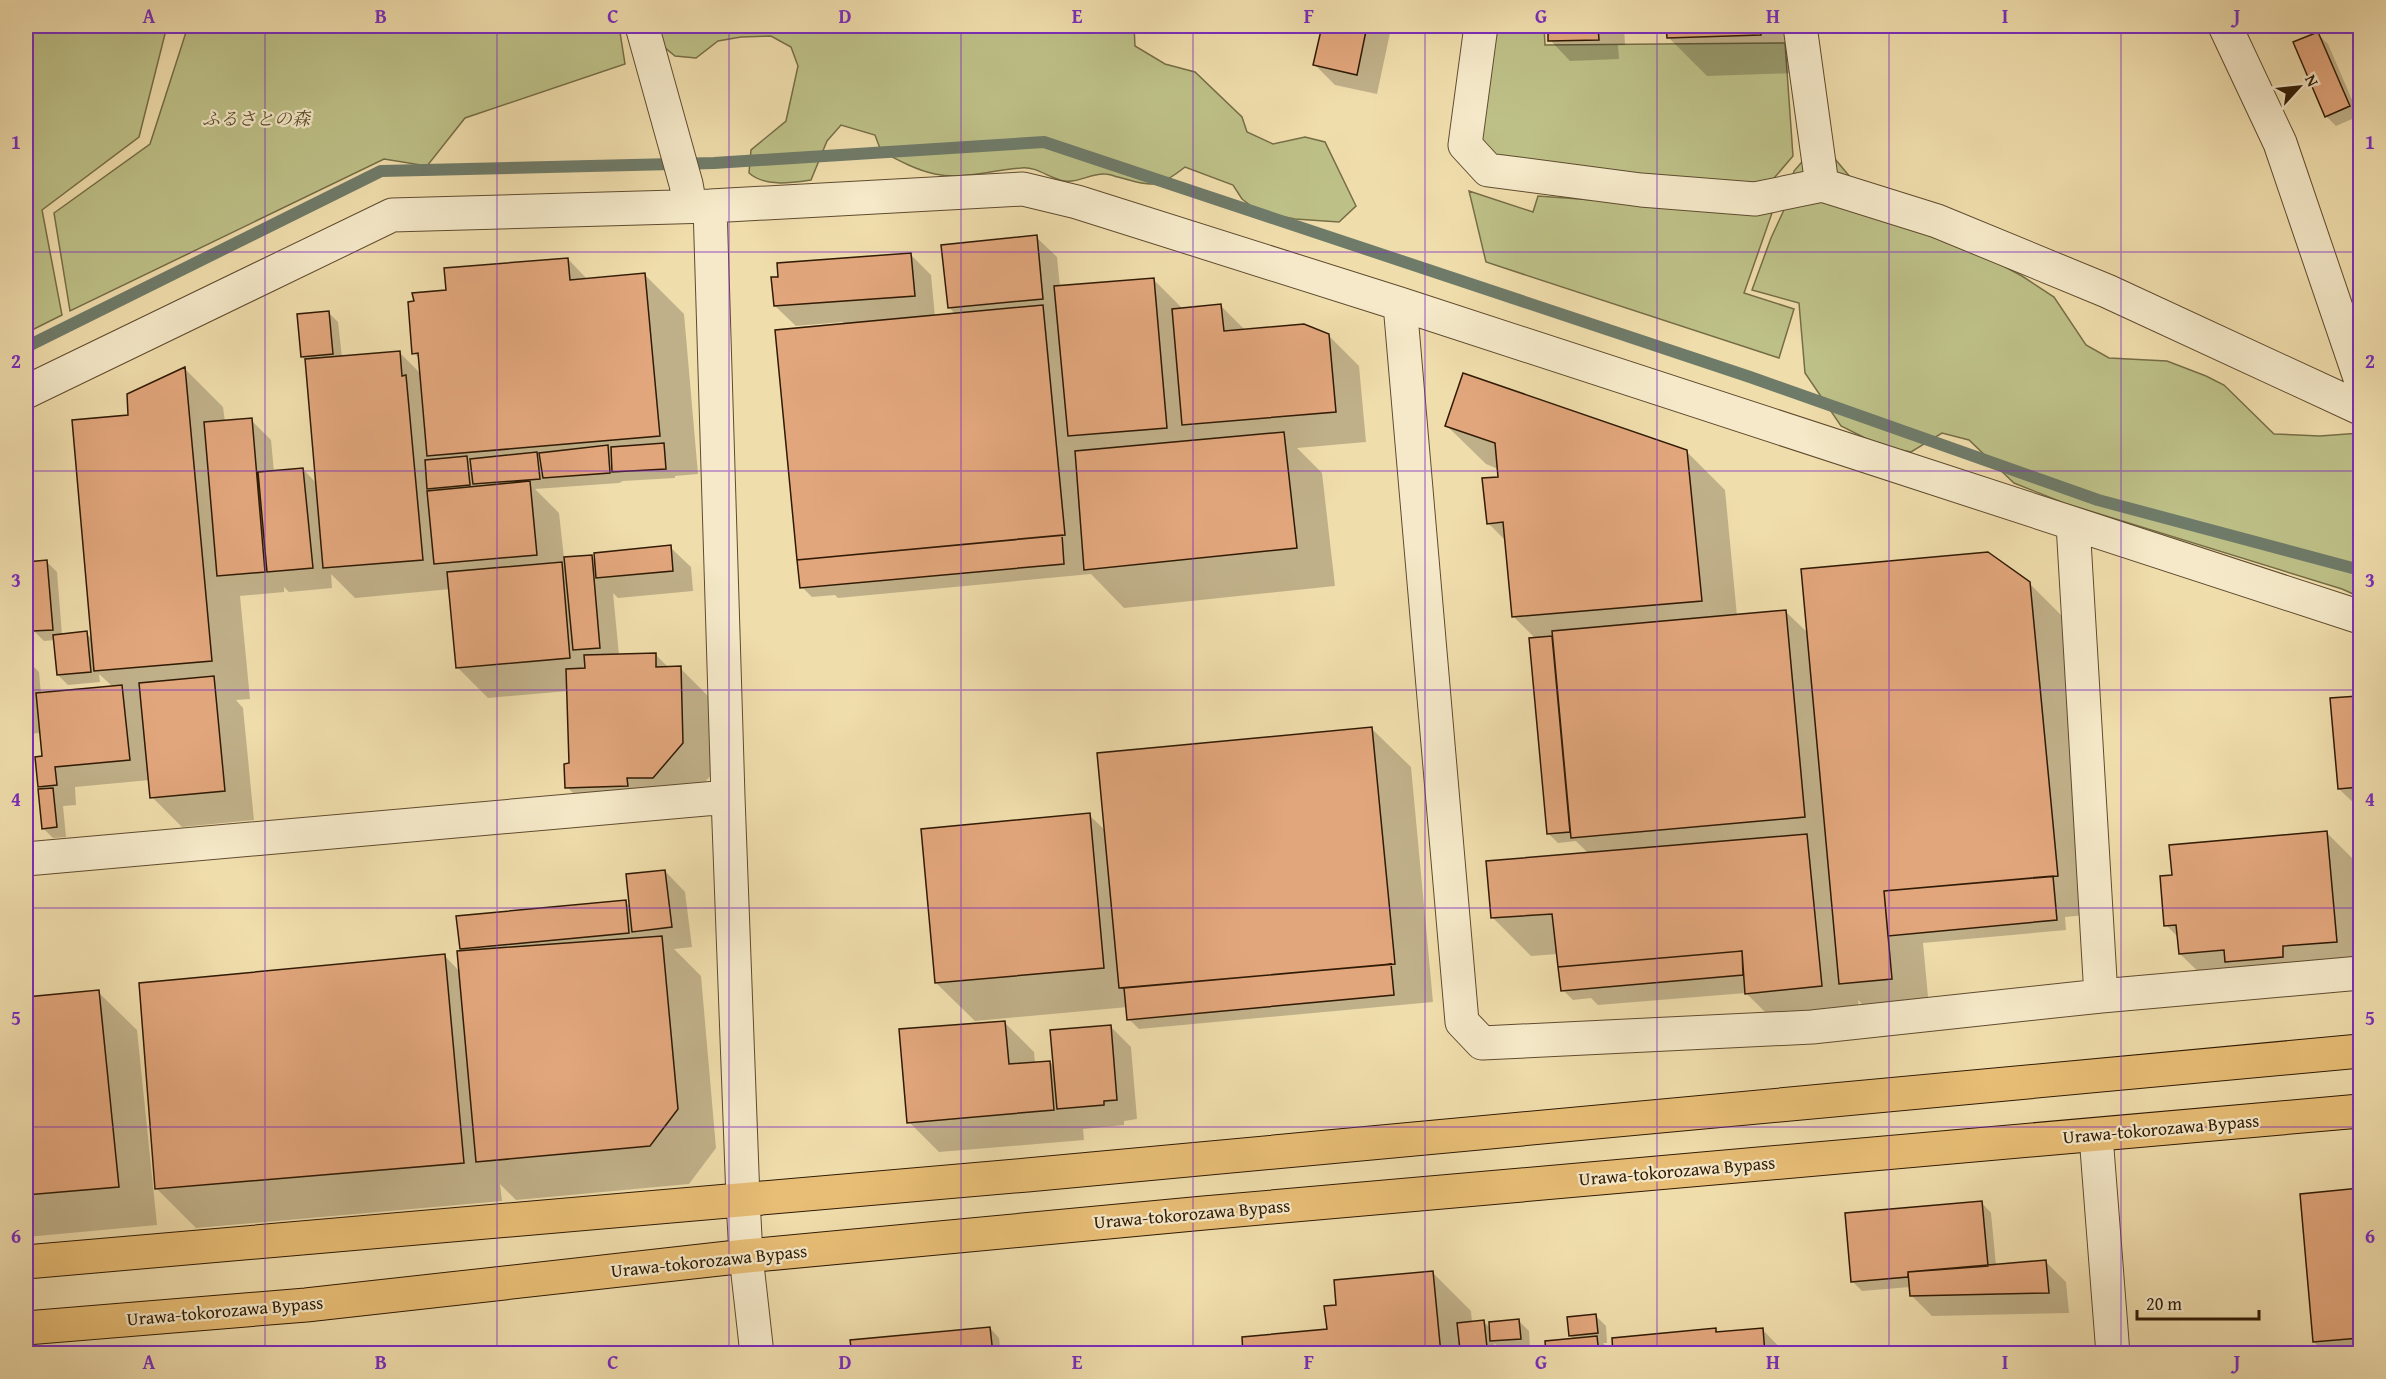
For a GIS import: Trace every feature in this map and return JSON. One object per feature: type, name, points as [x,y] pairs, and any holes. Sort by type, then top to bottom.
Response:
[{"type":"highway","points":[[26,1262],[1039,1174],[2361,1051]]},
{"type":"highway","name":"Urawa-tokorozawa Bypass","points":[[26,1328],[306,1305],[746,1256],[1193,1214],[2361,1111]]},
{"type":"street","points":[[642,26],[676,150],[696,198],[728,797],[743,1199],[746,1256],[756,1353]]},
{"type":"street","points":[[1481,26],[1466,145],[1488,170],[1641,190],[1755,200],[1822,185],[1937,221],[2107,291],[2361,408]]},
{"type":"street","points":[[1800,26],[1822,185]]},
{"type":"street","points":[[2224,26],[2280,144],[2361,378]]},
{"type":"street","points":[[26,392],[392,215],[696,198],[1023,189],[1077,202],[1400,304],[2361,617]]},
{"type":"street","points":[[1400,304],[1462,1022],[1482,1043],[1812,1027],[2101,996],[2361,973]]},
{"type":"street","points":[[2073,524],[2101,996]]},
{"type":"street","points":[[26,859],[728,797]]},
{"type":"street","points":[[2096,1136],[2113,1353]]},
{"type":"green space","points":[[26,26],[167,26],[139,137],[42,210],[62,315],[26,333]]},
{"type":"green space","name":"ふるさとの森","points":[[188,26],[619,26],[625,64],[465,118],[427,166],[384,159],[70,311],[54,213],[150,144]]},
{"type":"green space","points":[[654,26],[1134,26],[1135,46],[1165,64],[1195,72],[1242,117],[1247,132],[1273,144],[1305,137],[1325,142],[1356,206],[1339,222],[1295,219],[1259,212],[1242,199],[1233,185],[1185,167],[1167,180],[1153,184],[1105,174],[1065,181],[1027,168],[946,176],[928,172],[901,161],[881,151],[875,135],[841,125],[827,141],[811,180],[778,183],[762,180],[749,173],[751,150],[786,121],[798,66],[791,47],[771,36],[741,37],[718,41],[696,58],[675,56],[657,41]]},
{"type":"green space","points":[[1493,26],[1544,26],[1545,45],[1785,43],[1793,156],[1769,184],[1678,183],[1492,157],[1480,145]]},
{"type":"green space","points":[[1807,156],[1835,159],[1861,190],[2022,276],[2054,297],[2086,345],[2109,358],[2167,361],[2206,376],[2224,385],[2274,434],[2320,436],[2360,433],[2360,597],[2342,589],[2064,503],[2014,483],[1969,440],[1942,433],[1911,452],[1881,446],[1841,426],[1805,373],[1799,303],[1752,290],[1783,212],[1794,171]]},
{"type":"green space","points":[[1469,191],[1533,212],[1538,196],[1772,213],[1744,293],[1794,309],[1779,358],[1486,262]]},
{"type":"building","points":[[1322,26],[1367,26],[1357,75],[1313,65]]},
{"type":"building","points":[[1548,26],[1598,26],[1599,40],[1548,41]]},
{"type":"building","points":[[1666,26],[1760,26],[1761,35],[1667,38]]},
{"type":"building","points":[[2318,32],[2350,106],[2325,117],[2293,42]]},
{"type":"building","points":[[1037,235],[1043,299],[948,308],[941,245]]},
{"type":"building","points":[[911,253],[915,296],[774,306],[771,277],[778,277],[777,263]]},
{"type":"building","points":[[568,258],[570,280],[645,273],[660,436],[427,456],[418,353],[412,354],[408,302],[414,301],[412,293],[446,290],[444,268]]},
{"type":"building","points":[[1154,278],[1167,428],[1068,436],[1054,286]]},
{"type":"building","points":[[1221,304],[1224,331],[1304,324],[1329,334],[1336,412],[1182,425],[1172,309]]},
{"type":"building","points":[[1043,305],[1065,535],[797,560],[775,330]]},
{"type":"building","points":[[329,311],[333,354],[301,357],[297,314]]},
{"type":"building","points":[[400,351],[402,376],[406,375],[423,560],[323,568],[305,359]]},
{"type":"building","points":[[185,367],[212,661],[94,671],[72,420],[128,415],[127,394]]},
{"type":"building","points":[[1463,373],[1687,450],[1702,601],[1512,617],[1503,522],[1487,524],[1482,478],[1498,477],[1495,443],[1445,426]]},
{"type":"building","points":[[252,418],[265,572],[217,576],[204,422]]},
{"type":"building","points":[[1284,432],[1297,548],[1084,570],[1075,451]]},
{"type":"building","points":[[664,443],[666,469],[612,472],[611,447]]},
{"type":"building","points":[[608,445],[610,473],[543,478],[539,453]]},
{"type":"building","points":[[537,452],[540,479],[473,484],[470,459]]},
{"type":"building","points":[[467,456],[470,485],[427,489],[425,460]]},
{"type":"building","points":[[303,468],[313,568],[267,572],[258,472]]},
{"type":"building","points":[[530,481],[537,555],[434,564],[427,491]]},
{"type":"building","points":[[1062,535],[1064,564],[800,588],[797,560]]},
{"type":"building","points":[[671,545],[673,571],[596,578],[594,553]]},
{"type":"building","points":[[1988,552],[2030,582],[2058,876],[1884,891],[1892,979],[1839,984],[1801,569]]},
{"type":"building","points":[[592,555],[600,648],[573,650],[564,557]]},
{"type":"building","points":[[47,560],[53,630],[32,631],[26,562]]},
{"type":"building","points":[[562,562],[570,658],[456,668],[447,572]]},
{"type":"building","points":[[1786,610],[1805,817],[1571,838],[1552,631]]},
{"type":"building","points":[[87,631],[91,672],[57,675],[53,635]]},
{"type":"building","points":[[1552,636],[1570,832],[1547,834],[1529,638]]},
{"type":"building","points":[[656,653],[656,667],[681,666],[683,743],[653,778],[627,778],[628,786],[565,788],[564,764],[569,763],[566,669],[585,668],[584,655]]},
{"type":"building","points":[[214,676],[225,791],[150,798],[139,683]]},
{"type":"building","points":[[122,685],[130,760],[55,767],[57,785],[38,787],[35,757],[42,756],[36,693]]},
{"type":"building","points":[[2358,696],[2360,787],[2338,789],[2330,698]]},
{"type":"building","points":[[1372,727],[1395,964],[1119,988],[1097,753]]},
{"type":"building","points":[[53,788],[57,827],[42,829],[38,789]]},
{"type":"building","points":[[1090,813],[1104,968],[935,983],[921,829]]},
{"type":"building","points":[[2327,831],[2337,942],[2283,946],[2283,957],[2225,962],[2224,950],[2179,954],[2176,925],[2164,926],[2160,876],[2172,875],[2169,845]]},
{"type":"building","points":[[1807,834],[1822,986],[1745,994],[1742,951],[1558,967],[1552,914],[1491,918],[1486,861]]},
{"type":"building","points":[[665,870],[672,927],[632,932],[626,874]]},
{"type":"building","points":[[2053,876],[2057,920],[1888,936],[1884,891]]},
{"type":"building","points":[[626,900],[629,933],[460,949],[456,916]]},
{"type":"building","points":[[662,936],[678,1109],[650,1146],[476,1162],[457,951]]},
{"type":"building","points":[[1742,951],[1743,975],[1561,991],[1558,967]]},
{"type":"building","points":[[445,954],[464,1163],[155,1189],[139,983]]},
{"type":"building","points":[[1391,964],[1394,995],[1127,1020],[1124,988]]},
{"type":"building","points":[[99,990],[119,1187],[26,1195],[26,997]]},
{"type":"building","points":[[1005,1021],[1009,1064],[1050,1061],[1054,1110],[907,1123],[899,1029]]},
{"type":"building","points":[[1111,1025],[1117,1100],[1104,1101],[1104,1105],[1057,1109],[1050,1030]]},
{"type":"building","points":[[2360,1188],[2360,1338],[2313,1342],[2300,1194]]},
{"type":"building","points":[[1982,1201],[1988,1266],[1908,1272],[1908,1277],[1851,1282],[1845,1213]]},
{"type":"building","points":[[2046,1260],[2049,1293],[1910,1296],[1908,1272]]},
{"type":"building","points":[[1433,1271],[1441,1354],[1243,1354],[1242,1337],[1327,1329],[1324,1306],[1336,1305],[1334,1280]]},
{"type":"building","points":[[1596,1314],[1598,1333],[1569,1336],[1567,1317]]},
{"type":"building","points":[[1519,1319],[1521,1339],[1490,1341],[1489,1322]]},
{"type":"building","points":[[1484,1320],[1487,1347],[1460,1350],[1457,1323]]},
{"type":"building","points":[[990,1327],[993,1354],[852,1354],[850,1340]]},
{"type":"building","points":[[1716,1328],[1716,1332],[1763,1328],[1765,1354],[1613,1354],[1612,1338]]},
{"type":"building","points":[[1597,1336],[1599,1354],[1546,1354],[1545,1341]]},
{"type":"waterway","points":[[26,347],[381,171],[714,163],[1044,142],[1750,377],[2098,500],[2360,570]]}]
